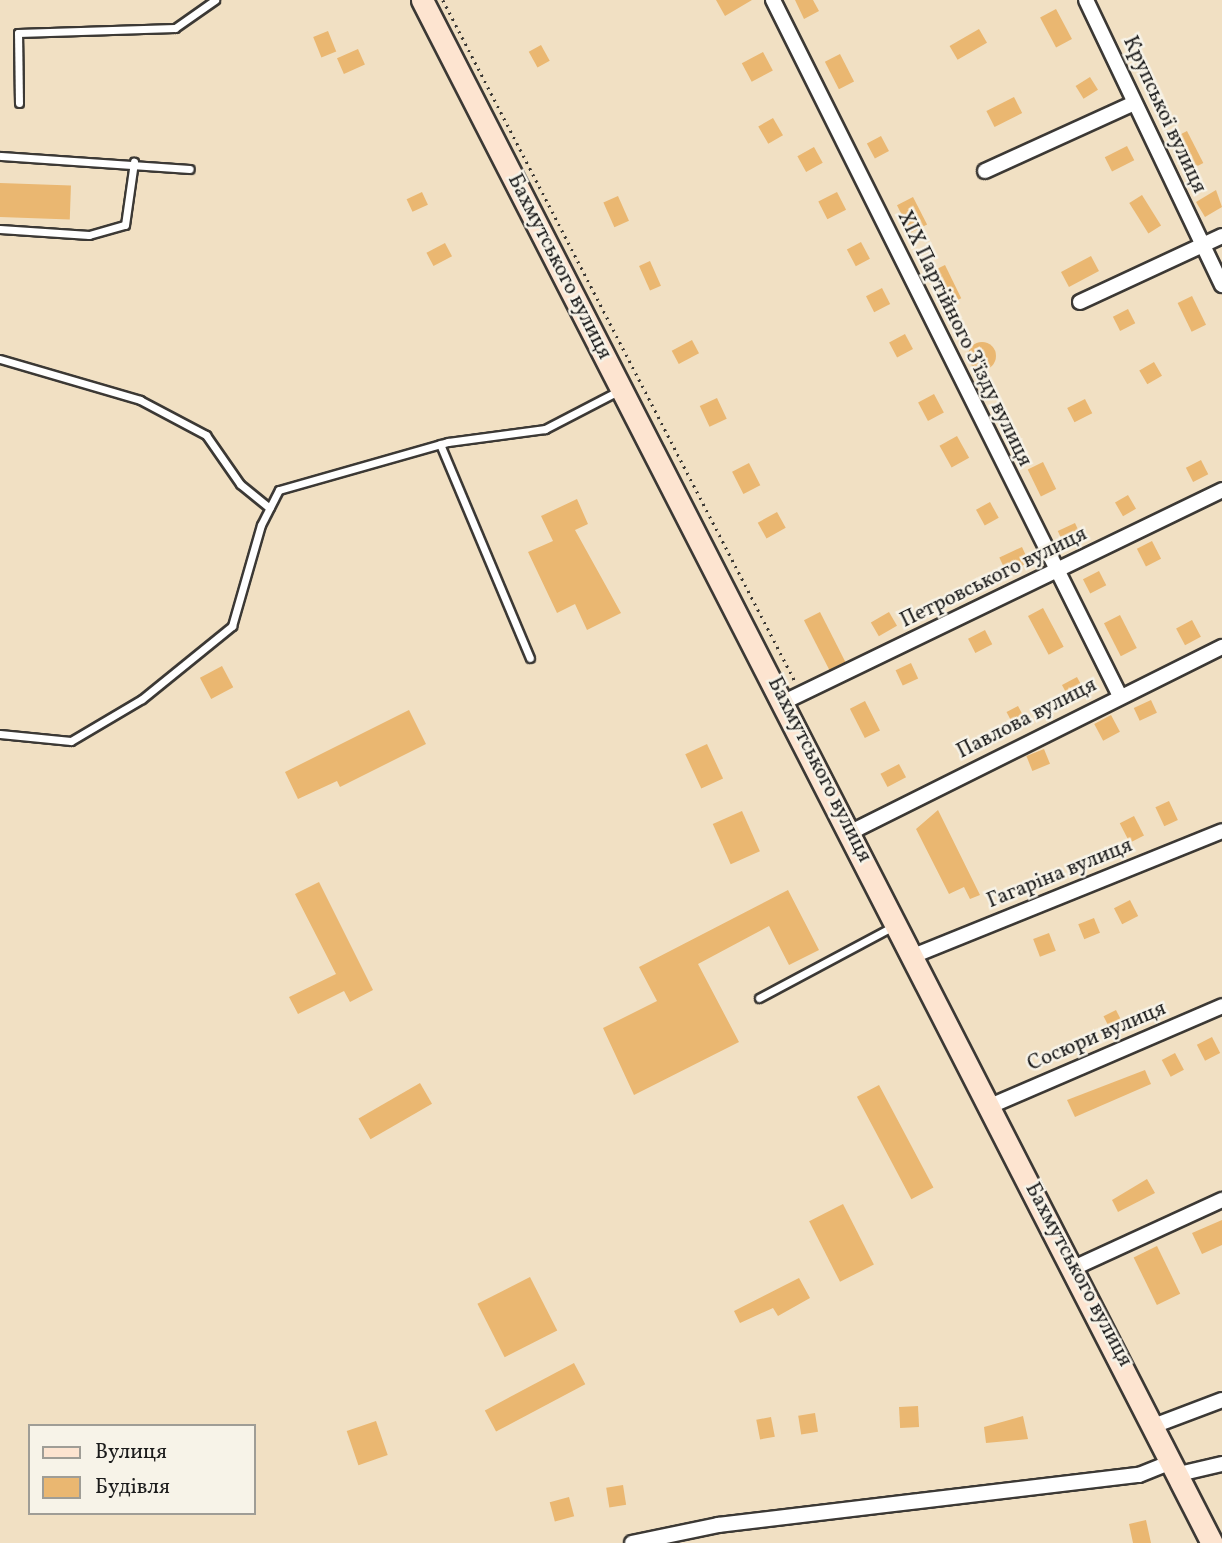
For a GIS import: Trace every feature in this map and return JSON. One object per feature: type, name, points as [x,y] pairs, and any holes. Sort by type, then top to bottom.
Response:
[{"type":"main road","name":"Бахмутського вулиця","points":[[422,0],[622,389],[793,698],[851,832],[988,1107],[1076,1267],[1212,1543]]},
{"type":"street","name":"XIX Партійного З'їзду вулиця","points":[[773,0],[1055,573],[1120,696]]},
{"type":"street","name":"Крупської вулиця","points":[[1086,0],[1222,285]]},
{"type":"street","points":[[985,172],[1135,103]]},
{"type":"street","points":[[1080,302],[1222,236]]},
{"type":"street","name":"Петровського вулиця","points":[[793,698],[1222,490]]},
{"type":"street","name":"Павлова вулиця","points":[[851,832],[1222,646]]},
{"type":"street","name":"Гагаріна вулиця","points":[[913,956],[1222,831]]},
{"type":"street","name":"Сосюри вулиця","points":[[988,1107],[1222,1006]]},
{"type":"street","points":[[1076,1267],[1222,1200]]},
{"type":"street","points":[[1156,1425],[1222,1400]]},
{"type":"street","points":[[632,1543],[718,1525],[1139,1475],[1176,1467],[1222,1464]]},
{"type":"lane","points":[[19,103],[18,33],[175,28],[215,0]]},
{"type":"lane","points":[[0,156],[134,162],[190,169]]},
{"type":"lane","points":[[0,229],[89,235],[125,225],[134,162]]},
{"type":"lane","points":[[0,359],[140,400],[206,435],[240,485],[270,508]]},
{"type":"lane","points":[[0,734],[71,741],[142,699],[232,626],[270,508],[279,490],[440,444],[545,429],[622,389]]},
{"type":"lane","points":[[440,444],[530,658]]},
{"type":"lane","points":[[759,998],[898,924]]},
{"type":"path","points":[[443,0],[793,698]]},
{"type":"building","points":[[716,0],[752,0],[725,16]]},
{"type":"building","points":[[795,0],[813,0],[819,11],[804,19]]},
{"type":"building","points":[[1056,9],[1072,39],[1056,47],[1040,17]]},
{"type":"building","points":[[979,29],[987,43],[958,60],[950,46]]},
{"type":"building","points":[[328,31],[336,51],[321,57],[313,37]]},
{"type":"building","points":[[541,45],[550,61],[537,68],[529,52]]},
{"type":"building","points":[[358,49],[365,65],[344,74],[337,58]]},
{"type":"building","points":[[763,52],[773,71],[752,82],[742,63]]},
{"type":"building","points":[[840,54],[854,82],[839,89],[825,62]]},
{"type":"building","points":[[1090,77],[1098,90],[1084,99],[1076,86]]},
{"type":"building","points":[[1014,97],[1022,113],[995,127],[986,111]]},
{"type":"building","points":[[773,118],[783,135],[768,144],[758,126]]},
{"type":"building","points":[[1187,131],[1203,163],[1188,171],[1172,139]]},
{"type":"building","points":[[881,136],[889,151],[875,159],[867,144]]},
{"type":"building","points":[[1127,146],[1134,160],[1112,172],[1105,157]]},
{"type":"building","points":[[814,147],[823,163],[806,172],[797,156]]},
{"type":"building","points":[[0,183],[71,185],[70,219],[0,217]]},
{"type":"building","points":[[1216,190],[1222,207],[1205,217],[1196,202]]},
{"type":"building","points":[[422,192],[428,205],[413,212],[407,199]]},
{"type":"building","points":[[837,192],[846,210],[827,219],[818,202]]},
{"type":"building","points":[[1142,195],[1161,226],[1148,233],[1129,203]]},
{"type":"building","points":[[618,196],[629,221],[614,227],[603,203]]},
{"type":"building","points":[[913,197],[927,225],[911,233],[897,205]]},
{"type":"building","points":[[861,242],[870,259],[856,266],[847,250]]},
{"type":"building","points":[[445,243],[452,256],[434,266],[426,253]]},
{"type":"building","points":[[1091,256],[1099,271],[1069,287],[1061,272]]},
{"type":"building","points":[[650,261],[661,286],[650,291],[639,266]]},
{"type":"building","points":[[945,265],[961,298],[946,306],[930,272]]},
{"type":"building","points":[[882,288],[890,304],[874,312],[866,296]]},
{"type":"building","points":[[1192,296],[1206,325],[1192,332],[1178,303]]},
{"type":"building","points":[[1128,309],[1135,323],[1120,331],[1113,317]]},
{"type":"building","points":[[905,334],[913,349],[897,357],[889,342]]},
{"type":"building","points":[[692,340],[699,353],[679,364],[672,351]]},
{"type":"building","points":[[982,342],[992,346],[996,356],[992,366],[982,370],[972,366],[968,356],[972,346]]},
{"type":"building","points":[[1154,362],[1162,376],[1147,384],[1139,370]]},
{"type":"building","points":[[934,394],[944,413],[928,421],[918,402]]},
{"type":"building","points":[[717,398],[727,419],[710,427],[700,406]]},
{"type":"building","points":[[1085,399],[1092,413],[1074,422],[1067,408]]},
{"type":"building","points":[[957,436],[969,458],[952,468],[940,446]]},
{"type":"building","points":[[1201,460],[1208,474],[1193,482],[1186,468]]},
{"type":"building","points":[[1043,462],[1056,489],[1041,496],[1028,469]]},
{"type":"building","points":[[749,463],[760,485],[743,494],[732,472]]},
{"type":"building","points":[[1128,495],[1136,509],[1123,516],[1115,502]]},
{"type":"building","points":[[577,499],[588,524],[575,530],[621,613],[587,630],[575,604],[557,613],[528,552],[553,541],[541,516]]},
{"type":"building","points":[[990,502],[999,518],[985,526],[976,510]]},
{"type":"building","points":[[777,512],[786,528],[766,538],[758,523]]},
{"type":"building","points":[[1075,523],[1081,536],[1064,544],[1058,531]]},
{"type":"building","points":[[1152,541],[1161,559],[1146,567],[1137,549]]},
{"type":"building","points":[[1022,547],[1029,562],[1007,573],[999,558]]},
{"type":"building","points":[[1099,571],[1106,585],[1090,593],[1083,579]]},
{"type":"building","points":[[1043,608],[1064,647],[1049,655],[1028,616]]},
{"type":"building","points":[[820,612],[845,662],[829,670],[804,620]]},
{"type":"building","points":[[889,612],[897,626],[879,636],[871,622]]},
{"type":"building","points":[[1120,615],[1137,648],[1121,656],[1104,623]]},
{"type":"building","points":[[1192,620],[1201,637],[1185,645],[1176,628]]},
{"type":"building","points":[[985,630],[992,644],[975,653],[968,639]]},
{"type":"building","points":[[911,663],[918,678],[903,686],[896,670]]},
{"type":"building","points":[[222,666],[233,687],[211,699],[200,678]]},
{"type":"building","points":[[1077,677],[1084,690],[1069,698],[1062,685]]},
{"type":"building","points":[[1151,700],[1157,713],[1140,721],[1134,708]]},
{"type":"building","points":[[865,701],[880,730],[865,738],[850,709]]},
{"type":"building","points":[[1018,706],[1027,723],[1015,729],[1007,712]]},
{"type":"building","points":[[409,710],[426,744],[340,787],[337,781],[298,799],[285,772]]},
{"type":"building","points":[[1111,715],[1120,732],[1103,741],[1094,724]]},
{"type":"building","points":[[707,744],[723,778],[701,789],[685,754]]},
{"type":"building","points":[[1044,749],[1050,764],[1032,771],[1026,756]]},
{"type":"building","points":[[899,764],[906,777],[888,787],[880,774]]},
{"type":"building","points":[[1169,801],[1178,820],[1164,826],[1155,807]]},
{"type":"building","points":[[938,810],[980,895],[970,899],[964,887],[949,894],[916,829]]},
{"type":"building","points":[[742,811],[760,851],[731,864],[713,824]]},
{"type":"building","points":[[1134,816],[1144,836],[1130,843],[1120,823]]},
{"type":"building","points":[[319,882],[373,990],[350,1002],[344,991],[298,1014],[289,997],[336,974],[295,894]]},
{"type":"building","points":[[788,890],[819,950],[789,965],[769,926],[698,964],[739,1042],[634,1095],[603,1028],[657,1001],[639,967]]},
{"type":"building","points":[[1130,900],[1138,916],[1122,924],[1114,908]]},
{"type":"building","points":[[1094,918],[1100,933],[1084,939],[1078,924]]},
{"type":"building","points":[[1049,933],[1056,951],[1040,957],[1033,939]]},
{"type":"building","points":[[1116,1010],[1124,1026],[1112,1032],[1104,1016]]},
{"type":"building","points":[[1212,1037],[1220,1053],[1205,1061],[1197,1045]]},
{"type":"building","points":[[1175,1053],[1184,1070],[1171,1077],[1162,1060]]},
{"type":"building","points":[[1145,1070],[1151,1084],[1075,1117],[1067,1100]]},
{"type":"building","points":[[420,1083],[432,1104],[371,1139],[359,1118]]},
{"type":"building","points":[[879,1085],[933,1187],[911,1199],[857,1097]]},
{"type":"building","points":[[1147,1179],[1155,1193],[1118,1212],[1112,1200]]},
{"type":"building","points":[[843,1204],[874,1265],[840,1282],[809,1221]]},
{"type":"building","points":[[1222,1220],[1222,1245],[1202,1254],[1192,1233]]},
{"type":"building","points":[[1157,1246],[1180,1294],[1157,1305],[1134,1257]]},
{"type":"building","points":[[530,1277],[557,1330],[505,1357],[477,1304]]},
{"type":"building","points":[[799,1278],[810,1298],[778,1316],[773,1308],[740,1323],[734,1311]]},
{"type":"building","points":[[574,1363],[585,1384],[496,1432],[485,1410]]},
{"type":"building","points":[[918,1406],[919,1427],[900,1428],[899,1407]]},
{"type":"building","points":[[815,1413],[818,1432],[801,1434],[798,1416]]},
{"type":"building","points":[[1023,1416],[1028,1439],[986,1443],[984,1427]]},
{"type":"building","points":[[771,1417],[775,1437],[760,1439],[756,1420]]},
{"type":"building","points":[[376,1421],[388,1455],[358,1465],[347,1431]]},
{"type":"building","points":[[623,1485],[626,1505],[609,1507],[606,1488]]},
{"type":"building","points":[[569,1497],[574,1516],[555,1521],[550,1502]]},
{"type":"building","points":[[1146,1520],[1151,1543],[1133,1543],[1129,1524]]}]
